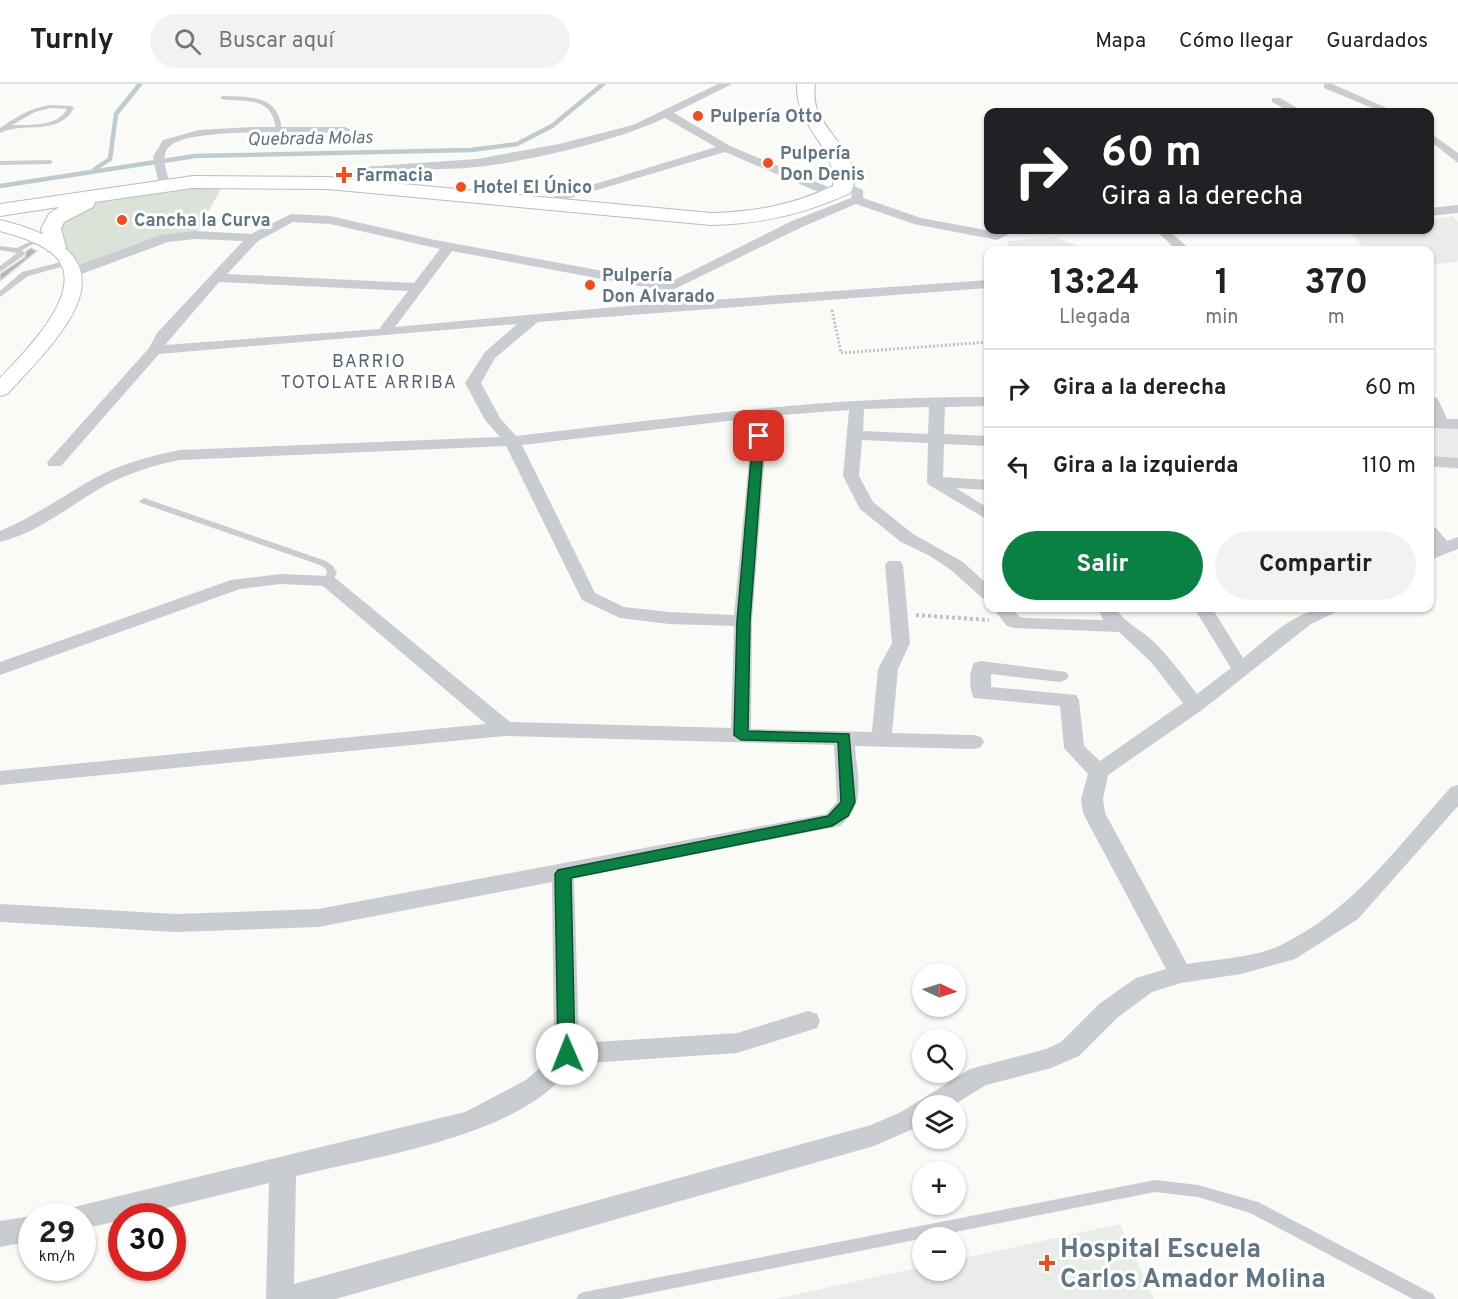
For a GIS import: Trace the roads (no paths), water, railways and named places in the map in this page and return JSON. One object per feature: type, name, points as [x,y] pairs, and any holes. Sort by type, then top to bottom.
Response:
[{"type":"main road","points":[[46,244],[51,224],[61,215],[161,169],[226,180],[328,183],[743,219],[790,212],[845,193],[846,178],[843,165],[806,108],[804,96],[806,84]]},
{"type":"main road","points":[[0,210],[108,192]]},
{"type":"main road","points":[[0,225],[46,244],[70,267],[73,293],[60,322],[0,390]]},
{"type":"street","points":[[328,183],[362,171],[477,163],[560,147],[637,127],[727,84]]},
{"type":"street","points":[[1329,86],[1381,108]]},
{"type":"street","points":[[1276,100],[1291,108]]},
{"type":"street","points":[[667,114],[726,148],[845,193],[918,220],[984,233]]},
{"type":"street","points":[[161,169],[166,143],[177,138],[206,133],[345,130]]},
{"type":"street","points":[[1434,140],[1458,159]]},
{"type":"street","points":[[539,203],[726,148]]},
{"type":"street","points":[[627,310],[797,224],[845,193]]},
{"type":"street","points":[[1434,210],[1456,211]]},
{"type":"street","points":[[55,463],[155,350],[162,336],[253,238],[291,218],[308,218],[448,247],[669,288]]},
{"type":"street","points":[[987,234],[997,236],[1001,234]]},
{"type":"street","points":[[1167,234],[1181,246]]},
{"type":"street","points":[[70,267],[166,238],[195,235],[253,238]]},
{"type":"street","points":[[997,236],[1000,246]]},
{"type":"street","points":[[383,333],[448,247]]},
{"type":"street","points":[[216,278],[418,287]]},
{"type":"street","points":[[155,350],[383,333],[627,310],[984,284]]},
{"type":"street","points":[[534,319],[496,347],[479,366],[473,383],[493,420],[512,441],[588,596],[620,612],[669,618],[743,621]]},
{"type":"street","points":[[0,537],[39,521],[100,482],[146,462],[180,455],[512,441],[761,412],[937,401],[984,401]]},
{"type":"street","points":[[935,482],[938,438],[937,401]]},
{"type":"street","points":[[857,405],[851,476],[866,505],[907,538],[936,552],[957,566],[984,590]]},
{"type":"street","points":[[741,735],[743,621],[761,412]]},
{"type":"street","points":[[1435,424],[1458,424]]},
{"type":"street","points":[[853,435],[984,441]]},
{"type":"street","points":[[1434,461],[1458,463]]},
{"type":"street","points":[[935,482],[984,485]]},
{"type":"street","points":[[935,482],[984,513]]},
{"type":"street","points":[[1434,537],[1444,548]]},
{"type":"street","points":[[881,738],[888,669],[901,643],[894,565]]},
{"type":"street","points":[[0,669],[237,584],[281,579],[328,581],[505,729]]},
{"type":"street","points":[[1109,612],[1112,619],[1125,626],[1157,656],[1195,705]]},
{"type":"street","points":[[1205,612],[1241,669]]},
{"type":"street","points":[[1008,614],[1026,624],[1125,626]]},
{"type":"street","points":[[1181,974],[1094,813],[1092,799],[1099,772],[1195,705],[1241,669],[1301,614]]},
{"type":"street","points":[[1059,676],[981,668],[981,693],[1069,700],[1074,748],[1099,772]]},
{"type":"street","points":[[0,778],[505,729],[974,742]]},
{"type":"street","points":[[0,913],[176,923],[318,918],[563,874],[832,821],[843,812],[848,802],[844,738]]},
{"type":"street","points":[[948,1095],[979,1076],[1051,1058],[1070,1049],[1108,1011],[1144,985],[1181,974],[1241,965],[1287,953],[1350,913],[1367,897],[1458,792]]},
{"type":"street","points":[[96,1214],[469,1122],[546,1081],[567,1054],[563,874]]},
{"type":"street","points":[[567,1054],[707,1047],[736,1043],[808,1021]]},
{"type":"street","points":[[289,1299],[874,1135],[912,1118]]},
{"type":"street","points":[[280,1299],[283,1169]]},
{"type":"street","points":[[0,1234],[18,1231]]},
{"type":"lane","points":[[223,98],[264,101],[273,108],[279,131]]},
{"type":"lane","points":[[59,106],[70,108],[69,114],[50,123],[3,129],[33,109],[59,106]]},
{"type":"lane","points":[[0,163],[50,162]]},
{"type":"lane","points":[[0,248],[18,250],[46,244]]},
{"type":"lane","points":[[0,270],[18,257],[21,253],[18,250]]},
{"type":"lane","points":[[0,295],[25,274],[70,267]]},
{"type":"lane","points":[[144,501],[323,563],[330,568],[332,573],[328,581]]},
{"type":"lane","points":[[584,1299],[1155,1186],[1198,1191],[1253,1207],[1428,1299]]},
{"type":"waterway","points":[[95,169],[110,159],[116,114],[140,84]]},
{"type":"waterway","name":"Quebrada Molas","points":[[0,186],[195,156],[471,150],[517,144],[552,126],[603,84]]},
{"type":"place","name":"Pulpería Otto","points":[[698,116]]},
{"type":"place","name":"Pulpería Don Denis","points":[[768,163]]},
{"type":"place","name":"Farmacia","points":[[344,175]]},
{"type":"place","name":"Hotel El Único","points":[[461,187]]},
{"type":"place","name":"Cancha la Curva","points":[[122,220]]},
{"type":"place","name":"Pulpería Don Alvarado","points":[[590,285]]},
{"type":"place","name":"Hospital Escuela Carlos Amador Molina","points":[[1047,1263]]},
{"type":"district","name":"BARRIO TOTOLATE ARRIBA","points":[[369,371]]}]
